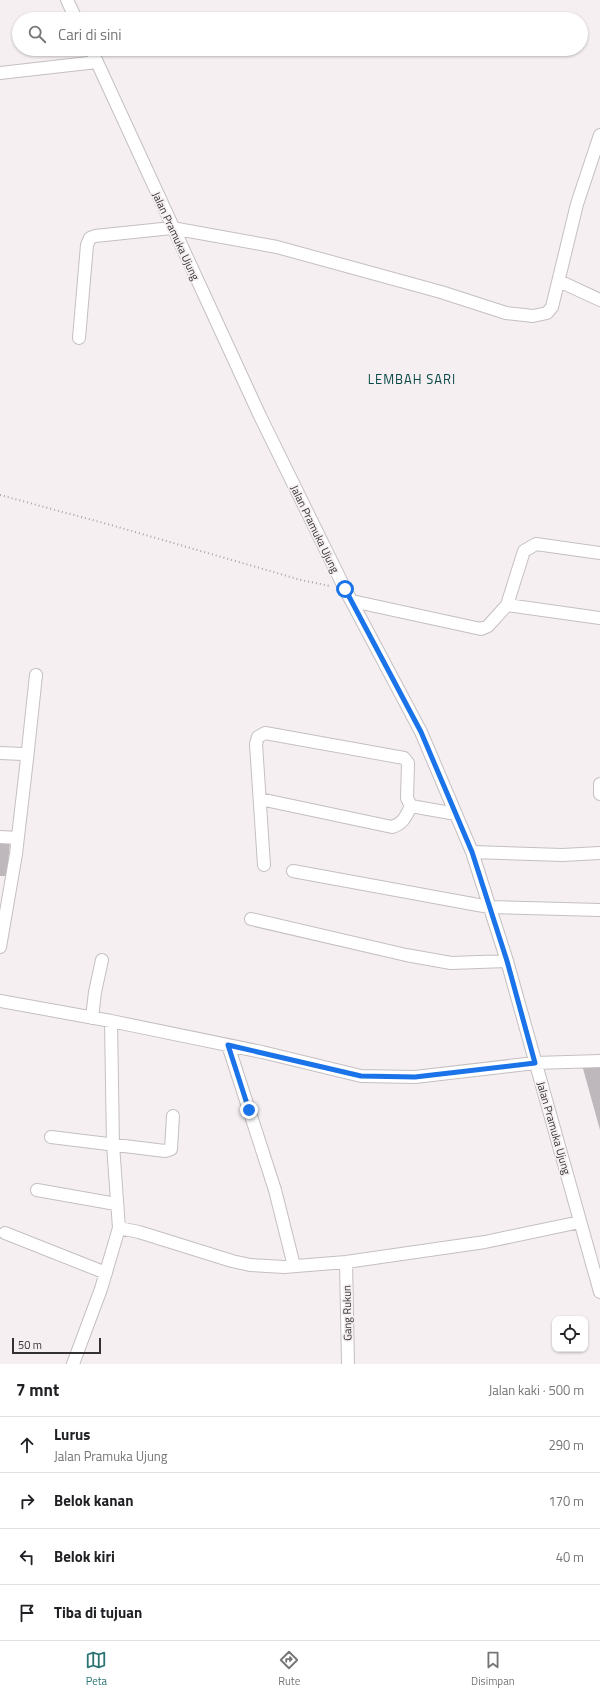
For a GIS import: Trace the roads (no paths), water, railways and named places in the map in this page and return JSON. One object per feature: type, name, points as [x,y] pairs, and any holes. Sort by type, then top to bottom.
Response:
[{"type":"street","points":[[67,0],[73,12]]},
{"type":"street","name":"Jalan Pramuka Ujung","points":[[94,56],[260,416],[345,589],[421,732],[472,852],[507,961],[600,1292]]},
{"type":"street","points":[[0,73],[97,62]]},
{"type":"street","points":[[79,338],[87,245],[90,238],[95,236],[172,228],[284,249],[412,284],[506,313],[533,316],[546,313],[552,307],[576,204],[600,135]]},
{"type":"street","points":[[559,281],[600,300]]},
{"type":"street","points":[[352,601],[481,629],[488,626],[507,605],[524,551],[530,546],[536,544],[600,553]]},
{"type":"street","points":[[507,605],[600,618]]},
{"type":"street","points":[[0,947],[8,911],[18,838],[36,675]]},
{"type":"street","points":[[260,799],[392,827],[399,825],[403,821],[411,806],[408,798],[408,763],[404,758],[265,733],[258,737],[256,744],[264,865]]},
{"type":"street","points":[[0,752],[23,754],[27,759]]},
{"type":"street","points":[[600,784],[600,794]]},
{"type":"street","points":[[411,806],[456,814]]},
{"type":"street","points":[[0,837],[18,838]]},
{"type":"street","points":[[472,852],[562,855],[600,853]]},
{"type":"street","points":[[293,871],[489,907],[600,910]]},
{"type":"street","points":[[251,919],[406,955],[451,963],[507,961]]},
{"type":"street","points":[[92,1018],[95,992],[102,960]]},
{"type":"street","points":[[0,1001],[111,1021],[228,1045],[361,1076],[415,1077],[535,1063],[600,1061]]},
{"type":"street","points":[[73,1364],[106,1273],[119,1228],[116,1204],[113,1145],[111,1021]]},
{"type":"street","points":[[228,1045],[275,1190],[294,1266]]},
{"type":"street","points":[[51,1137],[165,1151],[171,1149],[173,1116]]},
{"type":"street","points":[[37,1190],[116,1204]]},
{"type":"street","points":[[119,1228],[140,1232],[250,1265],[294,1266],[346,1262],[485,1242],[580,1222]]},
{"type":"street","points":[[5,1233],[106,1273]]},
{"type":"street","name":"Gang Rukun","points":[[346,1262],[348,1364]]},
{"type":"district","name":"LEMBAH SARI","points":[[412,379]]}]
